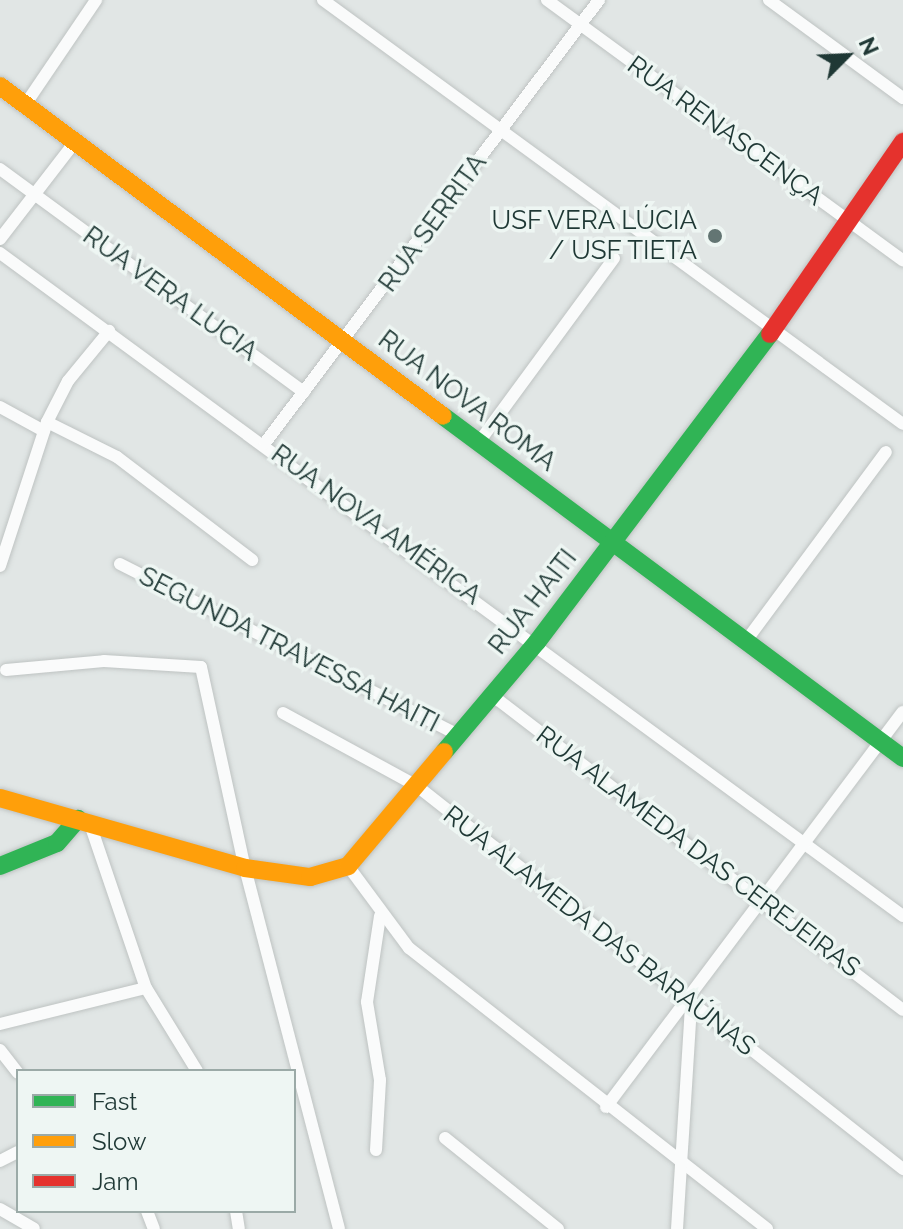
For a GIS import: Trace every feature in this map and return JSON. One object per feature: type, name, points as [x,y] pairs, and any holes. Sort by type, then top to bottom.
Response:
[{"type":"street","points":[[25,105],[96,0]]},
{"type":"street","points":[[323,0],[903,424]]},
{"type":"street","name":"RUA RENASCENÇA","points":[[547,0],[903,261]]},
{"type":"street","name":"RUA SERRITA","points":[[265,443],[345,343],[599,0]]},
{"type":"street","points":[[769,0],[903,98]]},
{"type":"street","name":"RUA NOVA ROMA","points":[[0,86],[903,758]]},
{"type":"street","points":[[0,239],[75,142]]},
{"type":"street","name":"RUA HAITI","points":[[348,866],[537,642],[775,328],[903,142]]},
{"type":"street","name":"RUA VERA LUCIA","points":[[0,169],[304,392]]},
{"type":"street","name":"RUA NOVA AMÉRICA","points":[[0,253],[537,642],[903,916]]},
{"type":"street","points":[[479,442],[614,258]]},
{"type":"street","points":[[0,566],[46,426],[68,381],[109,331]]},
{"type":"street","points":[[0,407],[117,457],[252,560]]},
{"type":"street","points":[[746,641],[886,452]]},
{"type":"street","name":"SEGUNDA TRAVESSA HAITI","points":[[120,564],[459,735]]},
{"type":"street","points":[[6,670],[104,661],[201,667],[245,868],[339,1229]]},
{"type":"street","name":"RUA ALAMEDA DAS CEREJEIRAS","points":[[493,696],[903,1010]]},
{"type":"street","points":[[606,1107],[689,1004],[903,712]]},
{"type":"street","name":"RUA ALAMEDA DAS BARAÚNAS","points":[[283,713],[417,786],[689,1004],[902,1166]]},
{"type":"street","points":[[0,798],[84,820],[162,849],[245,868],[310,877],[348,866],[380,916],[409,948],[606,1107],[767,1229]]},
{"type":"street","points":[[0,866],[57,843],[84,820]]},
{"type":"street","points":[[84,820],[146,988],[196,1069]]},
{"type":"street","points":[[376,1150],[380,1080],[367,1002],[380,916]]},
{"type":"street","points":[[0,1024],[146,988]]},
{"type":"street","points":[[677,1229],[689,1004]]},
{"type":"street","points":[[0,1050],[16,1070]]},
{"type":"street","points":[[445,1138],[558,1229]]},
{"type":"street","points":[[0,1209],[34,1229]]},
{"type":"traffic: fast","points":[[444,752],[537,642],[770,334]]},
{"type":"traffic: fast","points":[[443,416],[903,758]]},
{"type":"traffic: fast","points":[[0,866],[57,843],[78,819]]},
{"type":"traffic: slow","points":[[0,86],[443,416]]},
{"type":"traffic: slow","points":[[0,798],[245,868],[310,877],[348,866],[444,752]]},
{"type":"traffic: jam","points":[[770,334],[903,142]]},
{"type":"place","name":"USF VERA LÚCIA / USF TIETA","points":[[715,236]]}]
